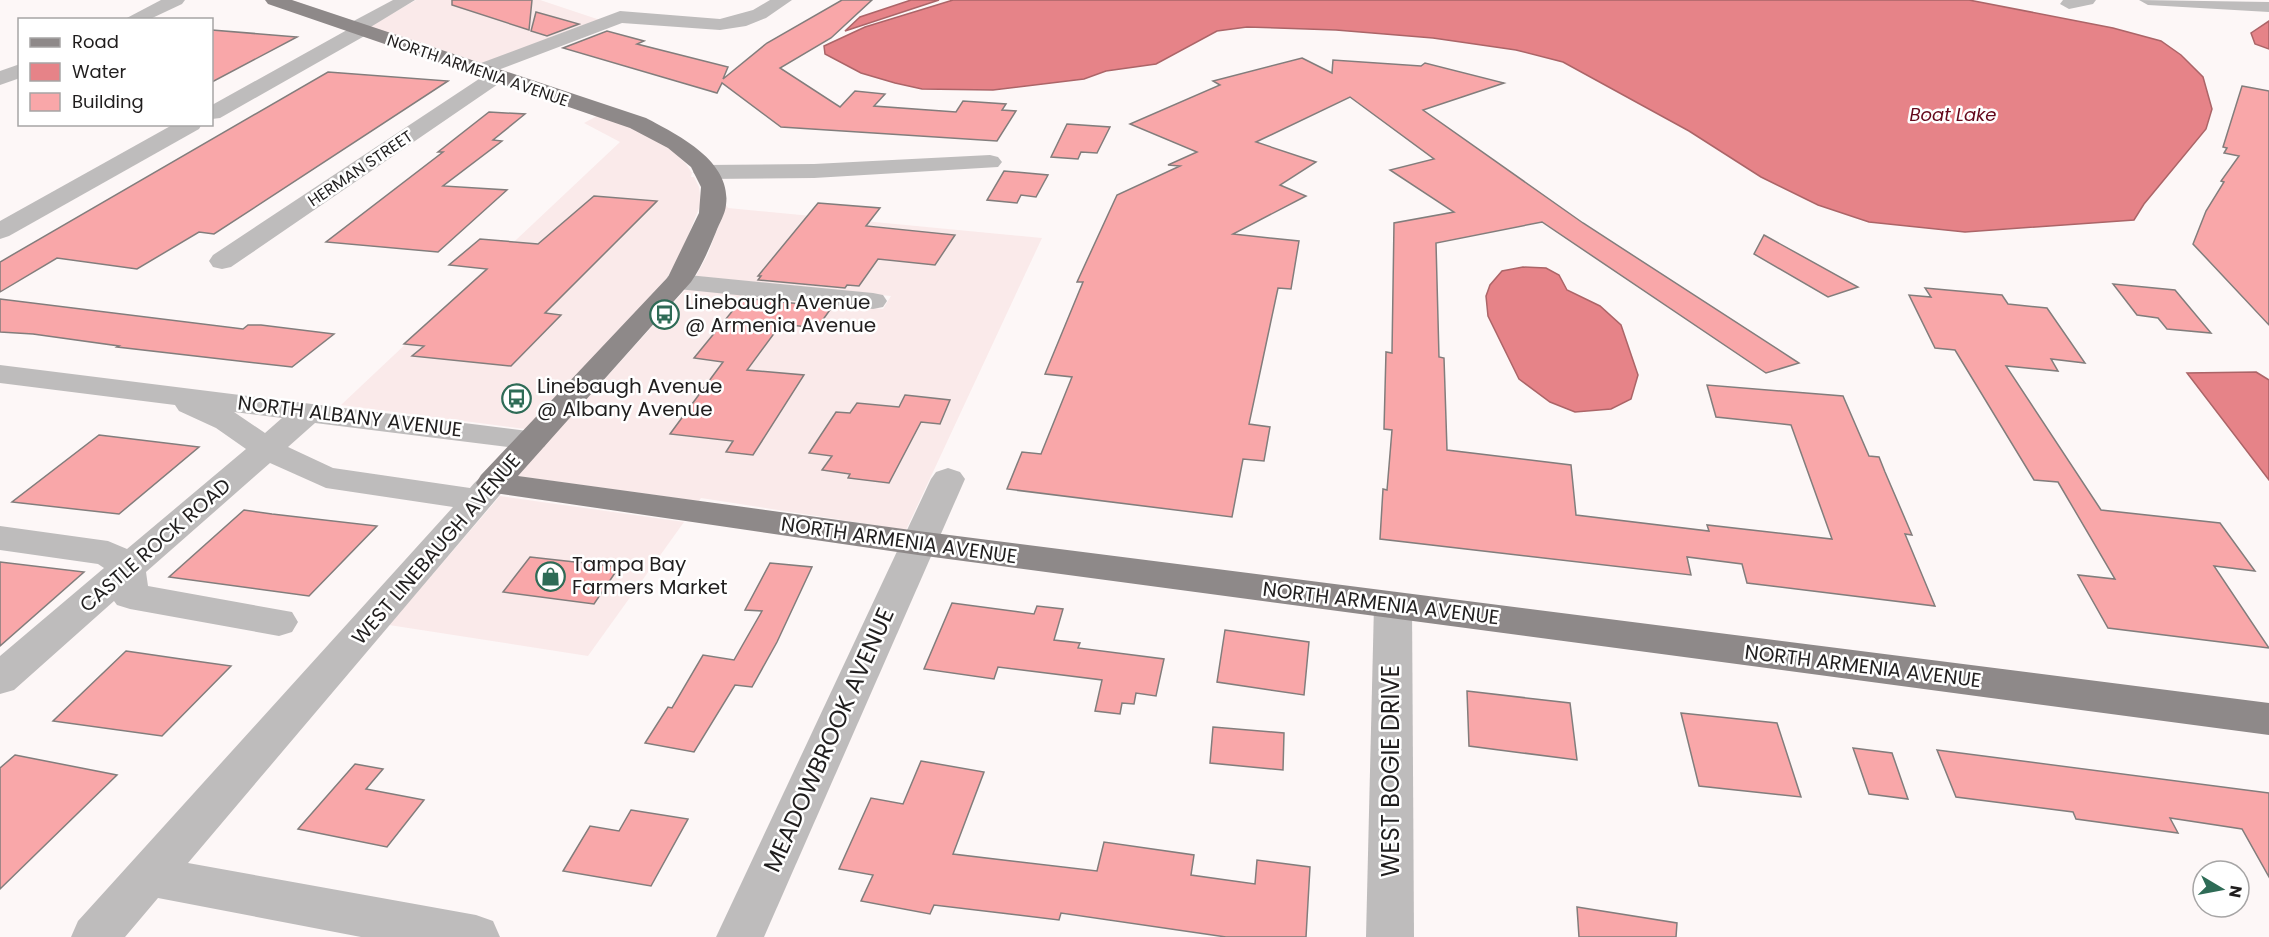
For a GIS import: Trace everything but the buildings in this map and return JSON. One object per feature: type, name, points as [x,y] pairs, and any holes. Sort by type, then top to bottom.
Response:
[{"type":"main road","name":"NORTH ARMENIA AVENUE","points":[[274,0],[638,123],[680,145]]},
{"type":"main road","name":"WEST LINEBAUGH AVENUE","points":[[486,492],[678,282],[695,254],[714,202],[712,185],[705,172],[680,145]]},
{"type":"main road","name":"NORTH ARMENIA AVENUE","points":[[486,492],[918,543],[2269,719]]},
{"type":"street","points":[[136,18],[176,0]]},
{"type":"street","points":[[213,112],[406,0]]},
{"type":"street","name":"HERMAN STREET","points":[[222,261],[488,73],[620,17],[643,16],[709,26],[739,23],[764,13],[783,0]]},
{"type":"street","points":[[2148,0],[2269,7]]},
{"type":"street","points":[[0,79],[18,71]]},
{"type":"street","points":[[0,231],[187,126]]},
{"type":"street","points":[[705,172],[814,171],[990,162]]},
{"type":"street","points":[[678,282],[873,301]]},
{"type":"street","name":"NORTH ALBANY AVENUE","points":[[0,374],[533,440]]},
{"type":"street","name":"NORTH ALBANY AVENUE","points":[[167,393],[227,421],[266,449],[326,477],[486,492]]},
{"type":"street","name":"CASTLE ROCK ROAD","points":[[0,679],[310,411]]},
{"type":"street","name":"MEADOWBROOK AVENUE","points":[[740,937],[948,479]]},
{"type":"street","name":"WEST LINEBAUGH AVENUE","points":[[95,937],[486,492]]},
{"type":"street","points":[[0,538],[108,553],[128,568],[130,596],[279,622]]},
{"type":"street","name":"WEST BOGIE DRIVE","points":[[1390,937],[1393,605]]},
{"type":"street","points":[[149,876],[476,937]]},
{"type":"shaded area","points":[[416,0],[540,0],[600,20],[481,65],[368,27]]},
{"type":"shaded area","points":[[597,116],[628,126],[669,147],[686,164],[692,173],[691,177],[694,177],[699,187],[701,203],[681,254],[665,281],[525,429],[341,405],[620,142],[584,123]]},
{"type":"shaded area","points":[[726,205],[728,208],[1042,238],[906,530],[701,498],[699,501],[517,476],[686,289],[883,309],[891,296],[696,276],[708,254]]},
{"type":"shaded area","points":[[500,496],[684,522],[588,656],[389,625]]},
{"type":"water","points":[[911,0],[939,0],[845,31],[860,17]]},
{"type":"water","name":"Boat Lake","points":[[953,0],[1969,0],[2113,28],[2161,41],[2181,55],[2203,77],[2212,109],[2206,129],[2144,204],[2134,220],[1965,232],[1869,222],[1818,205],[1761,177],[1689,131],[1563,62],[1516,50],[1433,38],[1336,30],[1247,27],[1217,31],[1156,64],[1106,71],[1084,79],[993,90],[922,89],[861,73],[825,54],[824,46],[865,27]]},
{"type":"water","points":[[2269,21],[2269,49],[2255,44],[2251,33]]},
{"type":"water","points":[[1523,267],[1546,268],[1559,275],[1567,290],[1600,306],[1621,325],[1638,375],[1631,399],[1611,409],[1575,412],[1550,402],[1519,379],[1488,316],[1486,296],[1490,285],[1502,271]]},
{"type":"water","points":[[2256,372],[2269,380],[2269,480],[2187,373]]},
{"type":"place","name":"Linebaugh Avenue @ Armenia Avenue","points":[[664,314]]},
{"type":"place","name":"Linebaugh Avenue @ Albany Avenue","points":[[516,398]]},
{"type":"place","name":"Tampa Bay Farmers Market","points":[[551,576]]}]
